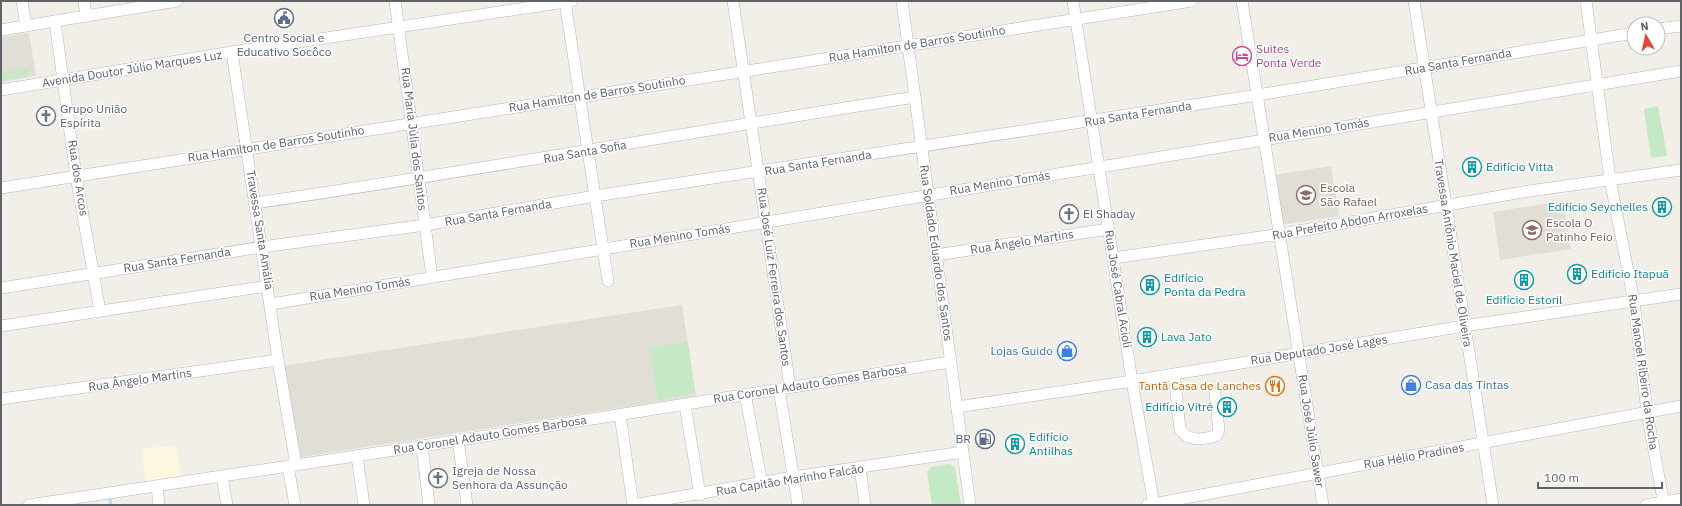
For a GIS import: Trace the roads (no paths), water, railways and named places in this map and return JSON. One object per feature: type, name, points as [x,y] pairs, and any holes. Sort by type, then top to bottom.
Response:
[{"type":"street","points":[[22,1],[26,26]]},
{"type":"street","points":[[84,1],[86,16]]},
{"type":"street","points":[[1,30],[86,16],[147,3],[177,1]]},
{"type":"street","name":"Rua Maria Júlia dos Santos","points":[[395,1],[400,26],[432,277]]},
{"type":"street","points":[[568,1],[580,97],[608,281]]},
{"type":"street","name":"Avenida Doutor Júlio Marques Luz","points":[[1,90],[232,52],[568,1]]},
{"type":"street","name":"Rua José Luiz Ferreira dos Santos","points":[[733,1],[766,222],[793,477],[798,505]]},
{"type":"street","name":"Rua Soldado Eduardo dos Santos","points":[[902,1],[970,505]]},
{"type":"street","name":"Rua José Cabral Acioli","points":[[1073,1],[1152,505]]},
{"type":"street","name":"Rua Hamilton de Barros Soutinho","points":[[1,188],[1192,1]]},
{"type":"street","name":"Rua José Júlio Sawer","points":[[1242,1],[1281,234],[1323,505]]},
{"type":"street","name":"Travessa Antônio Maciel de Oliveira","points":[[1414,1],[1444,206],[1493,505]]},
{"type":"street","name":"Rua Manoel Ribeiro da Rocha","points":[[1586,1],[1610,179],[1634,302],[1647,412],[1664,503]]},
{"type":"street","name":"Rua dos Arcos","points":[[55,21],[76,176],[100,311]]},
{"type":"street","points":[[1666,29],[1681,26]]},
{"type":"street","name":"Rua Santa Fernanda","points":[[1,288],[262,247],[426,225],[595,196],[1092,121],[1626,34]]},
{"type":"street","name":"Travessa Santa Amália","points":[[232,52],[271,304],[292,466],[294,505]]},
{"type":"street","name":"Rua Menino Tomás","points":[[271,304],[1431,111],[1681,72]]},
{"type":"street","name":"Rua Santa Sofia","points":[[255,204],[420,179],[915,97]]},
{"type":"street","name":"Rua Prefeito Abdon Arroxelas","points":[[1113,258],[1281,234],[1610,179],[1681,170]]},
{"type":"street","name":"Rua Ângelo Martins","points":[[936,255],[1109,229]]},
{"type":"street","points":[[1,326],[268,286]]},
{"type":"street","name":"Rua Deputado José Lages","points":[[957,408],[1299,354],[1464,326],[1681,294]]},
{"type":"street","name":"Rua Ângelo Martins","points":[[1,399],[278,360]]},
{"type":"street","name":"Rua Coronel Adauto Gomes Barbosa","points":[[30,505],[422,446],[950,362]]},
{"type":"street","points":[[1174,374],[1180,429],[1184,435],[1198,440],[1216,436],[1219,430],[1215,394]]},
{"type":"street","points":[[745,394],[762,484]]},
{"type":"street","points":[[685,405],[700,495]]},
{"type":"street","points":[[963,452],[962,418],[966,409],[973,405]]},
{"type":"street","name":"Rua Hélio Pradines","points":[[1152,505],[1681,406]]},
{"type":"street","points":[[620,415],[633,505]]},
{"type":"street","points":[[946,455],[953,451],[961,438]]},
{"type":"street","points":[[458,440],[467,505]]},
{"type":"street","points":[[422,446],[430,505]]},
{"type":"street","name":"Rua Capitão Marinho Falcão","points":[[633,505],[700,495],[793,477],[963,452]]},
{"type":"street","points":[[357,456],[364,505]]},
{"type":"street","points":[[860,468],[865,505]]},
{"type":"street","points":[[222,477],[226,505]]},
{"type":"street","points":[[157,487],[159,505]]},
{"type":"street","points":[[1646,505],[1681,499]]},
{"type":"waterway","points":[[110,500],[111,505]]},
{"type":"place","name":"Centro Social e Educativo Socôco","points":[[284,18]]},
{"type":"place","name":"Suites Ponta Verde","points":[[1242,56]]},
{"type":"place","name":"Grupo União Espírita","points":[[46,116]]},
{"type":"place","name":"Edifício Vitta","points":[[1472,167]]},
{"type":"place","name":"Escola São Rafael","points":[[1306,195]]},
{"type":"place","name":"Edifício Seychelles","points":[[1662,207]]},
{"type":"place","name":"El Shaday","points":[[1069,214]]},
{"type":"place","name":"Escola O Patinho Feio","points":[[1532,230]]},
{"type":"place","name":"Edifício Itapuã","points":[[1577,274]]},
{"type":"place","name":"Edifício Estoril","points":[[1524,280]]},
{"type":"place","name":"Edifício Ponta da Pedra","points":[[1150,285]]},
{"type":"place","name":"Lava Jato","points":[[1147,337]]},
{"type":"place","name":"Lojas Guido","points":[[1067,351]]},
{"type":"place","name":"Casa das Tintas","points":[[1411,385]]},
{"type":"place","name":"Tantã Casa de Lanches","points":[[1275,386]]},
{"type":"place","name":"Edifício Vitré","points":[[1227,407]]},
{"type":"place","name":"BR","points":[[985,439]]},
{"type":"place","name":"Edifício Antilhas","points":[[1015,444]]},
{"type":"place","name":"Igreja de Nossa Senhora da Assunção","points":[[438,478]]}]
